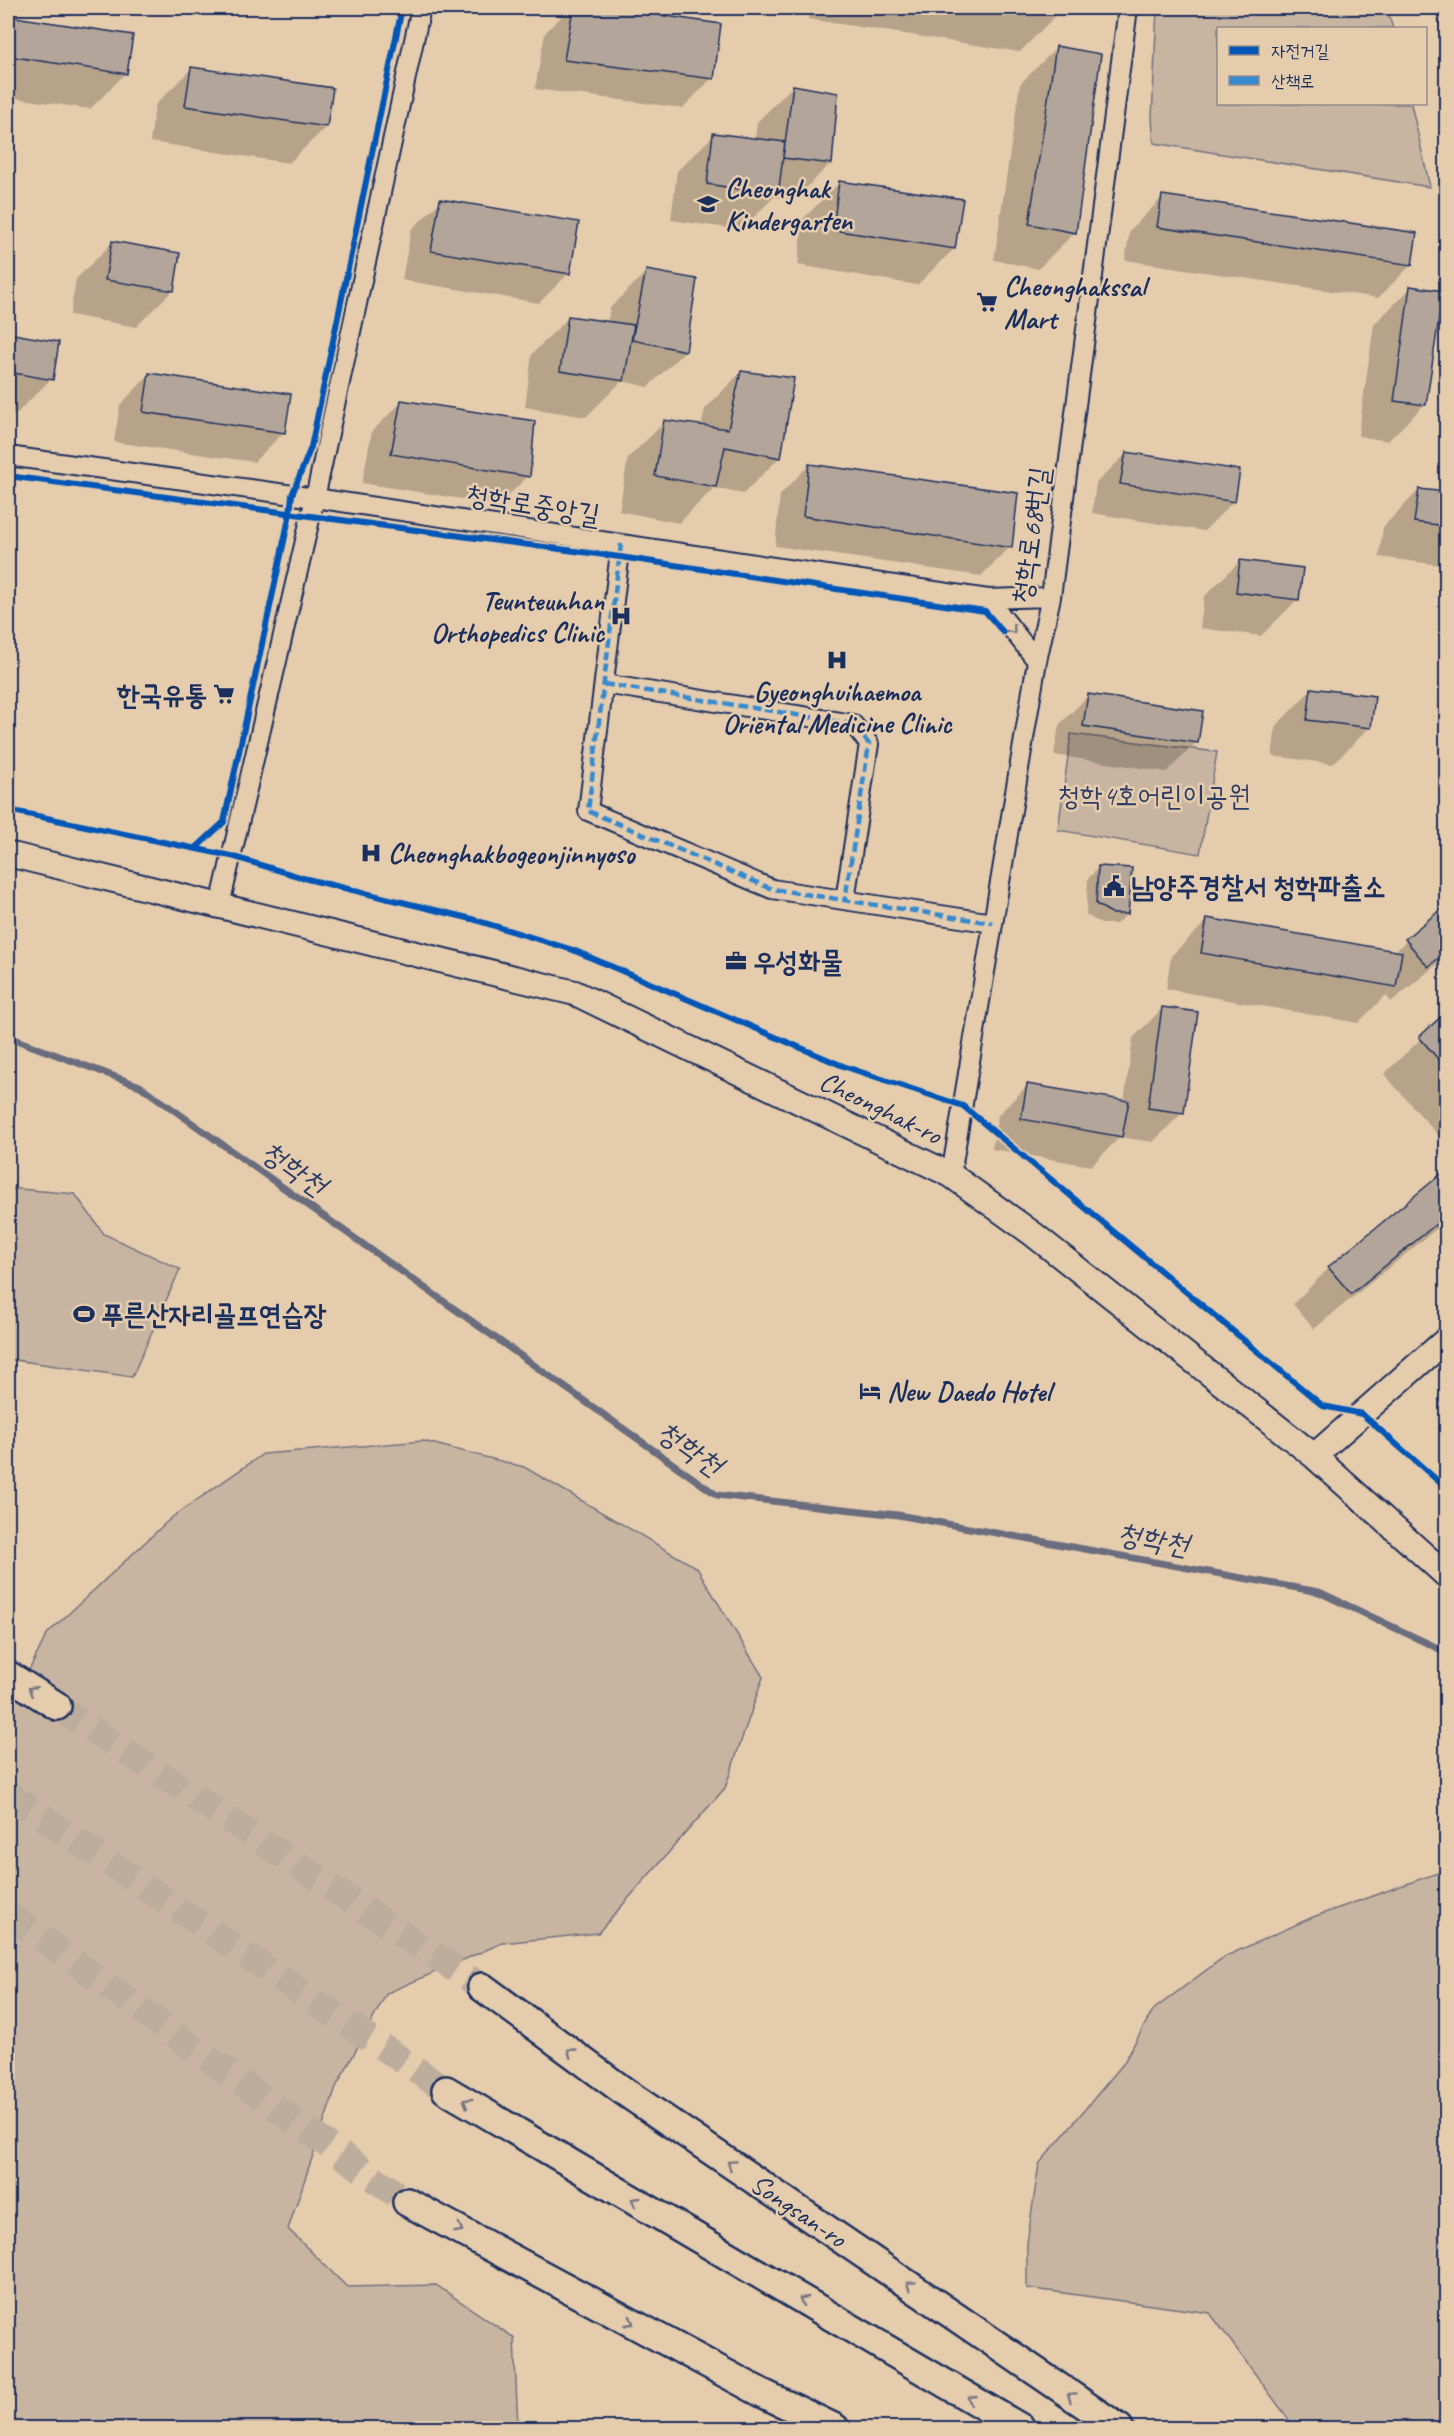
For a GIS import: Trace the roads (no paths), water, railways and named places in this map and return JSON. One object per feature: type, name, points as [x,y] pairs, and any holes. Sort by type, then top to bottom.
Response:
[{"type":"main road","points":[[8,1675],[57,1706]]},
{"type":"main road","name":"Songsan-ro","points":[[482,1987],[625,2092],[1119,2428]]},
{"type":"main road","points":[[446,2090],[1021,2428]]},
{"type":"main road","points":[[407,2202],[762,2393],[835,2428]]},
{"type":"street","points":[[220,905],[315,498],[421,8]]},
{"type":"street","name":"청학로68번길","points":[[951,1175],[1037,661],[1051,597],[1128,8]]},
{"type":"street","name":"청학로중앙길","points":[[8,456],[315,498],[988,599],[1051,597]]},
{"type":"street","points":[[621,544],[588,811],[772,889],[993,923]]},
{"type":"street","points":[[988,599],[1037,661]]},
{"type":"street","points":[[604,684],[854,724],[869,744],[845,900]]},
{"type":"street","name":"Cheonghak-ro","points":[[8,854],[574,993],[951,1175],[1033,1234],[1314,1456],[1446,1575]]},
{"type":"street","points":[[1314,1456],[1446,1340]]},
{"type":"waterway","name":"청학천","points":[[8,1037],[140,1086],[717,1495],[898,1515],[1319,1592],[1446,1652]]},
{"type":"tunnel","points":[[57,1706],[482,1987]]},
{"type":"tunnel","points":[[8,1794],[446,2090]]},
{"type":"tunnel","points":[[8,1914],[407,2202]]},
{"type":"place","name":"Cheonghak Kindergarten","points":[[708,204]]},
{"type":"place","name":"Cheonghakssal Mart","points":[[987,302]]},
{"type":"place","name":"Teunteunhan Orthopedics Clinic","points":[[621,616]]},
{"type":"place","name":"Gyeonghuihaemoa Oriental Medicine Clinic","points":[[837,660]]},
{"type":"place","name":"한국유통","points":[[224,694]]},
{"type":"place","name":"Cheonghakbogeonjinnyoso","points":[[371,853]]},
{"type":"place","name":"남양주경찰서 청학파출소","points":[[1114,886]]},
{"type":"place","name":"우성화물","points":[[736,961]]},
{"type":"place","name":"푸른산자리골프연습장","points":[[84,1314]]},
{"type":"place","name":"New Daedo Hotel","points":[[870,1391]]},
{"type":"park label","name":"청학4호어린이공원","points":[[1154,795]]}]
